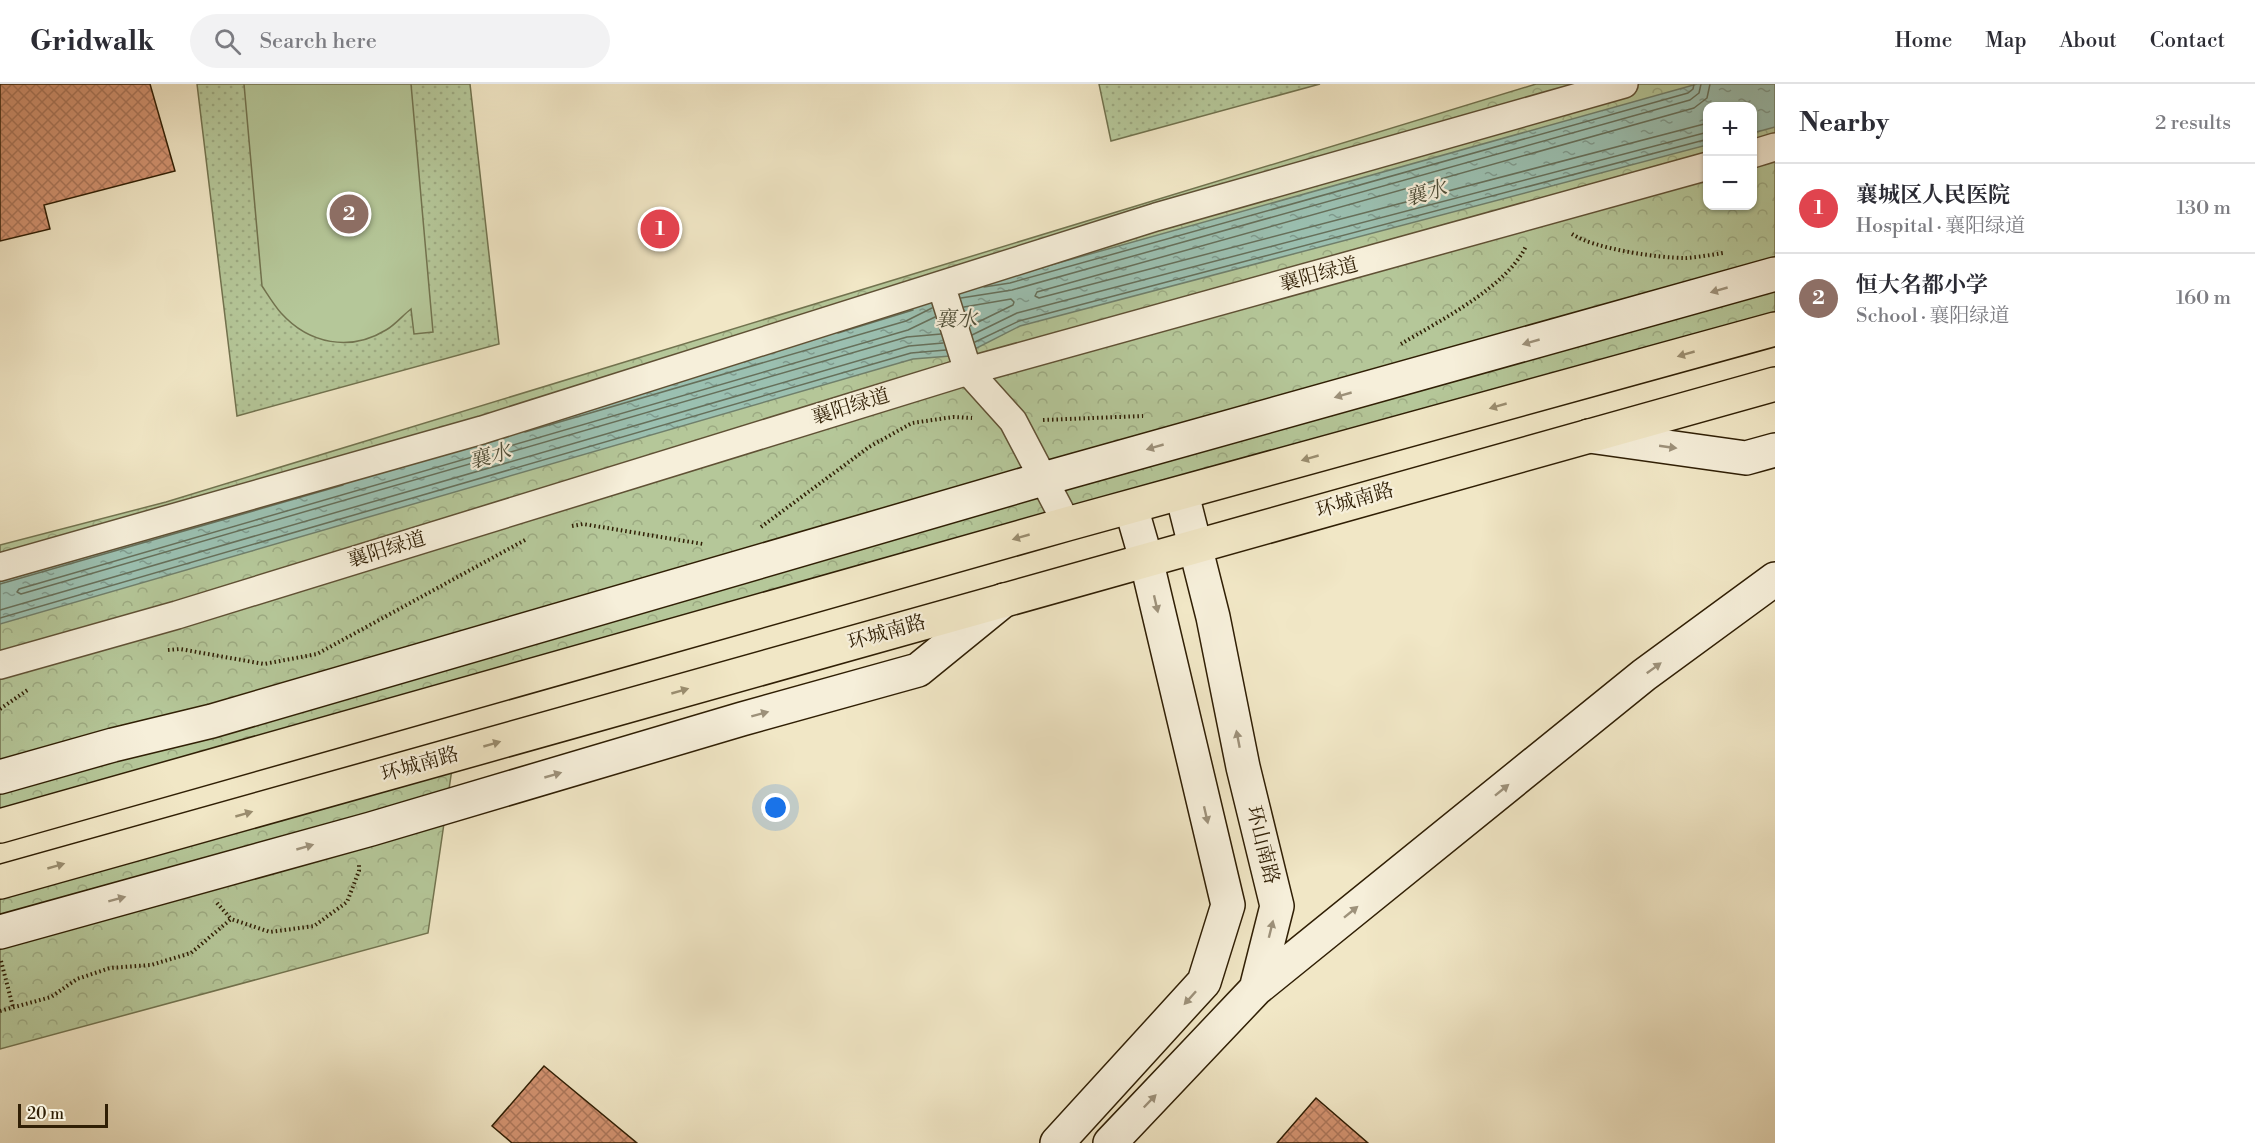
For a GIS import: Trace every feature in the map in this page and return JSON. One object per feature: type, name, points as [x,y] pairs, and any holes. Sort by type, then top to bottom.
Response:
[{"type":"highway","points":[[0,826],[1067,524],[1769,331]]},
{"type":"highway","name":"环城南路","points":[[0,882],[1775,384]]},
{"type":"street","points":[[0,567],[482,430],[1156,217],[1624,84]]},
{"type":"street","points":[[1757,152],[1775,147]]},
{"type":"street","name":"襄阳绿道","points":[[0,665],[177,615],[968,371],[1703,167]]},
{"type":"street","points":[[0,777],[113,745],[212,721],[1043,478],[1775,274]]},
{"type":"street","points":[[942,286],[968,371],[1013,421],[1067,524]]},
{"type":"street","points":[[1589,436],[1746,458],[1775,450]]},
{"type":"street","name":"环山南路","points":[[1110,1143],[1256,989],[1277,906],[1243,767],[1213,617],[1182,494]]},
{"type":"street","points":[[1057,1143],[1204,982],[1228,905],[1146,559],[1131,507]]},
{"type":"street","points":[[1256,989],[1644,675],[1775,579]]},
{"type":"street","points":[[0,932],[362,831],[742,719],[918,670],[1004,600]]},
{"type":"path","points":[[1399,345],[1483,294],[1521,256],[1541,213],[1581,239],[1631,252],[1685,258],[1733,252]]},
{"type":"path","points":[[760,527],[869,447],[912,423],[953,417],[1013,421],[1153,415]]},
{"type":"path","points":[[564,527],[583,524],[710,545]]},
{"type":"path","points":[[156,650],[180,649],[264,664],[317,654],[526,539]]},
{"type":"path","points":[[0,709],[35,684]]},
{"type":"path","points":[[0,1011],[51,997],[77,979],[110,968],[151,965],[191,953],[231,919],[270,932],[314,926],[347,902],[359,871],[362,831]]},
{"type":"path","points":[[0,958],[13,1007]]},
{"type":"green space","points":[[197,84],[470,84],[499,344],[237,416]]},
{"type":"green space","points":[[244,84],[411,84],[433,332],[414,334],[411,309],[389,328],[372,337],[358,341],[330,341],[304,332],[292,324],[276,307],[262,286]]},
{"type":"green space","points":[[1099,84],[1320,84],[1111,141]]},
{"type":"green space","points":[[1536,84],[1775,84],[1775,329],[0,826],[0,545],[166,502]]},
{"type":"green space","points":[[454,755],[428,933],[0,1049],[0,882]]},
{"type":"water","name":"襄水","points":[[1697,84],[1775,84],[1775,127],[1757,132],[1757,102],[1703,102],[1703,146],[1020,326],[963,355],[913,359],[0,624],[0,571],[1008,277]]},
{"type":"building","points":[[0,84],[150,84],[175,171],[44,205],[50,229],[0,241]]},
{"type":"building","points":[[544,1066],[637,1143],[512,1143],[492,1126]]},
{"type":"building","points":[[1316,1098],[1368,1143],[1277,1143]]},
{"type":"place","name":"恒大名都小学","points":[[349,214]]},
{"type":"place","name":"襄城区人民医院","points":[[660,229]]}]
